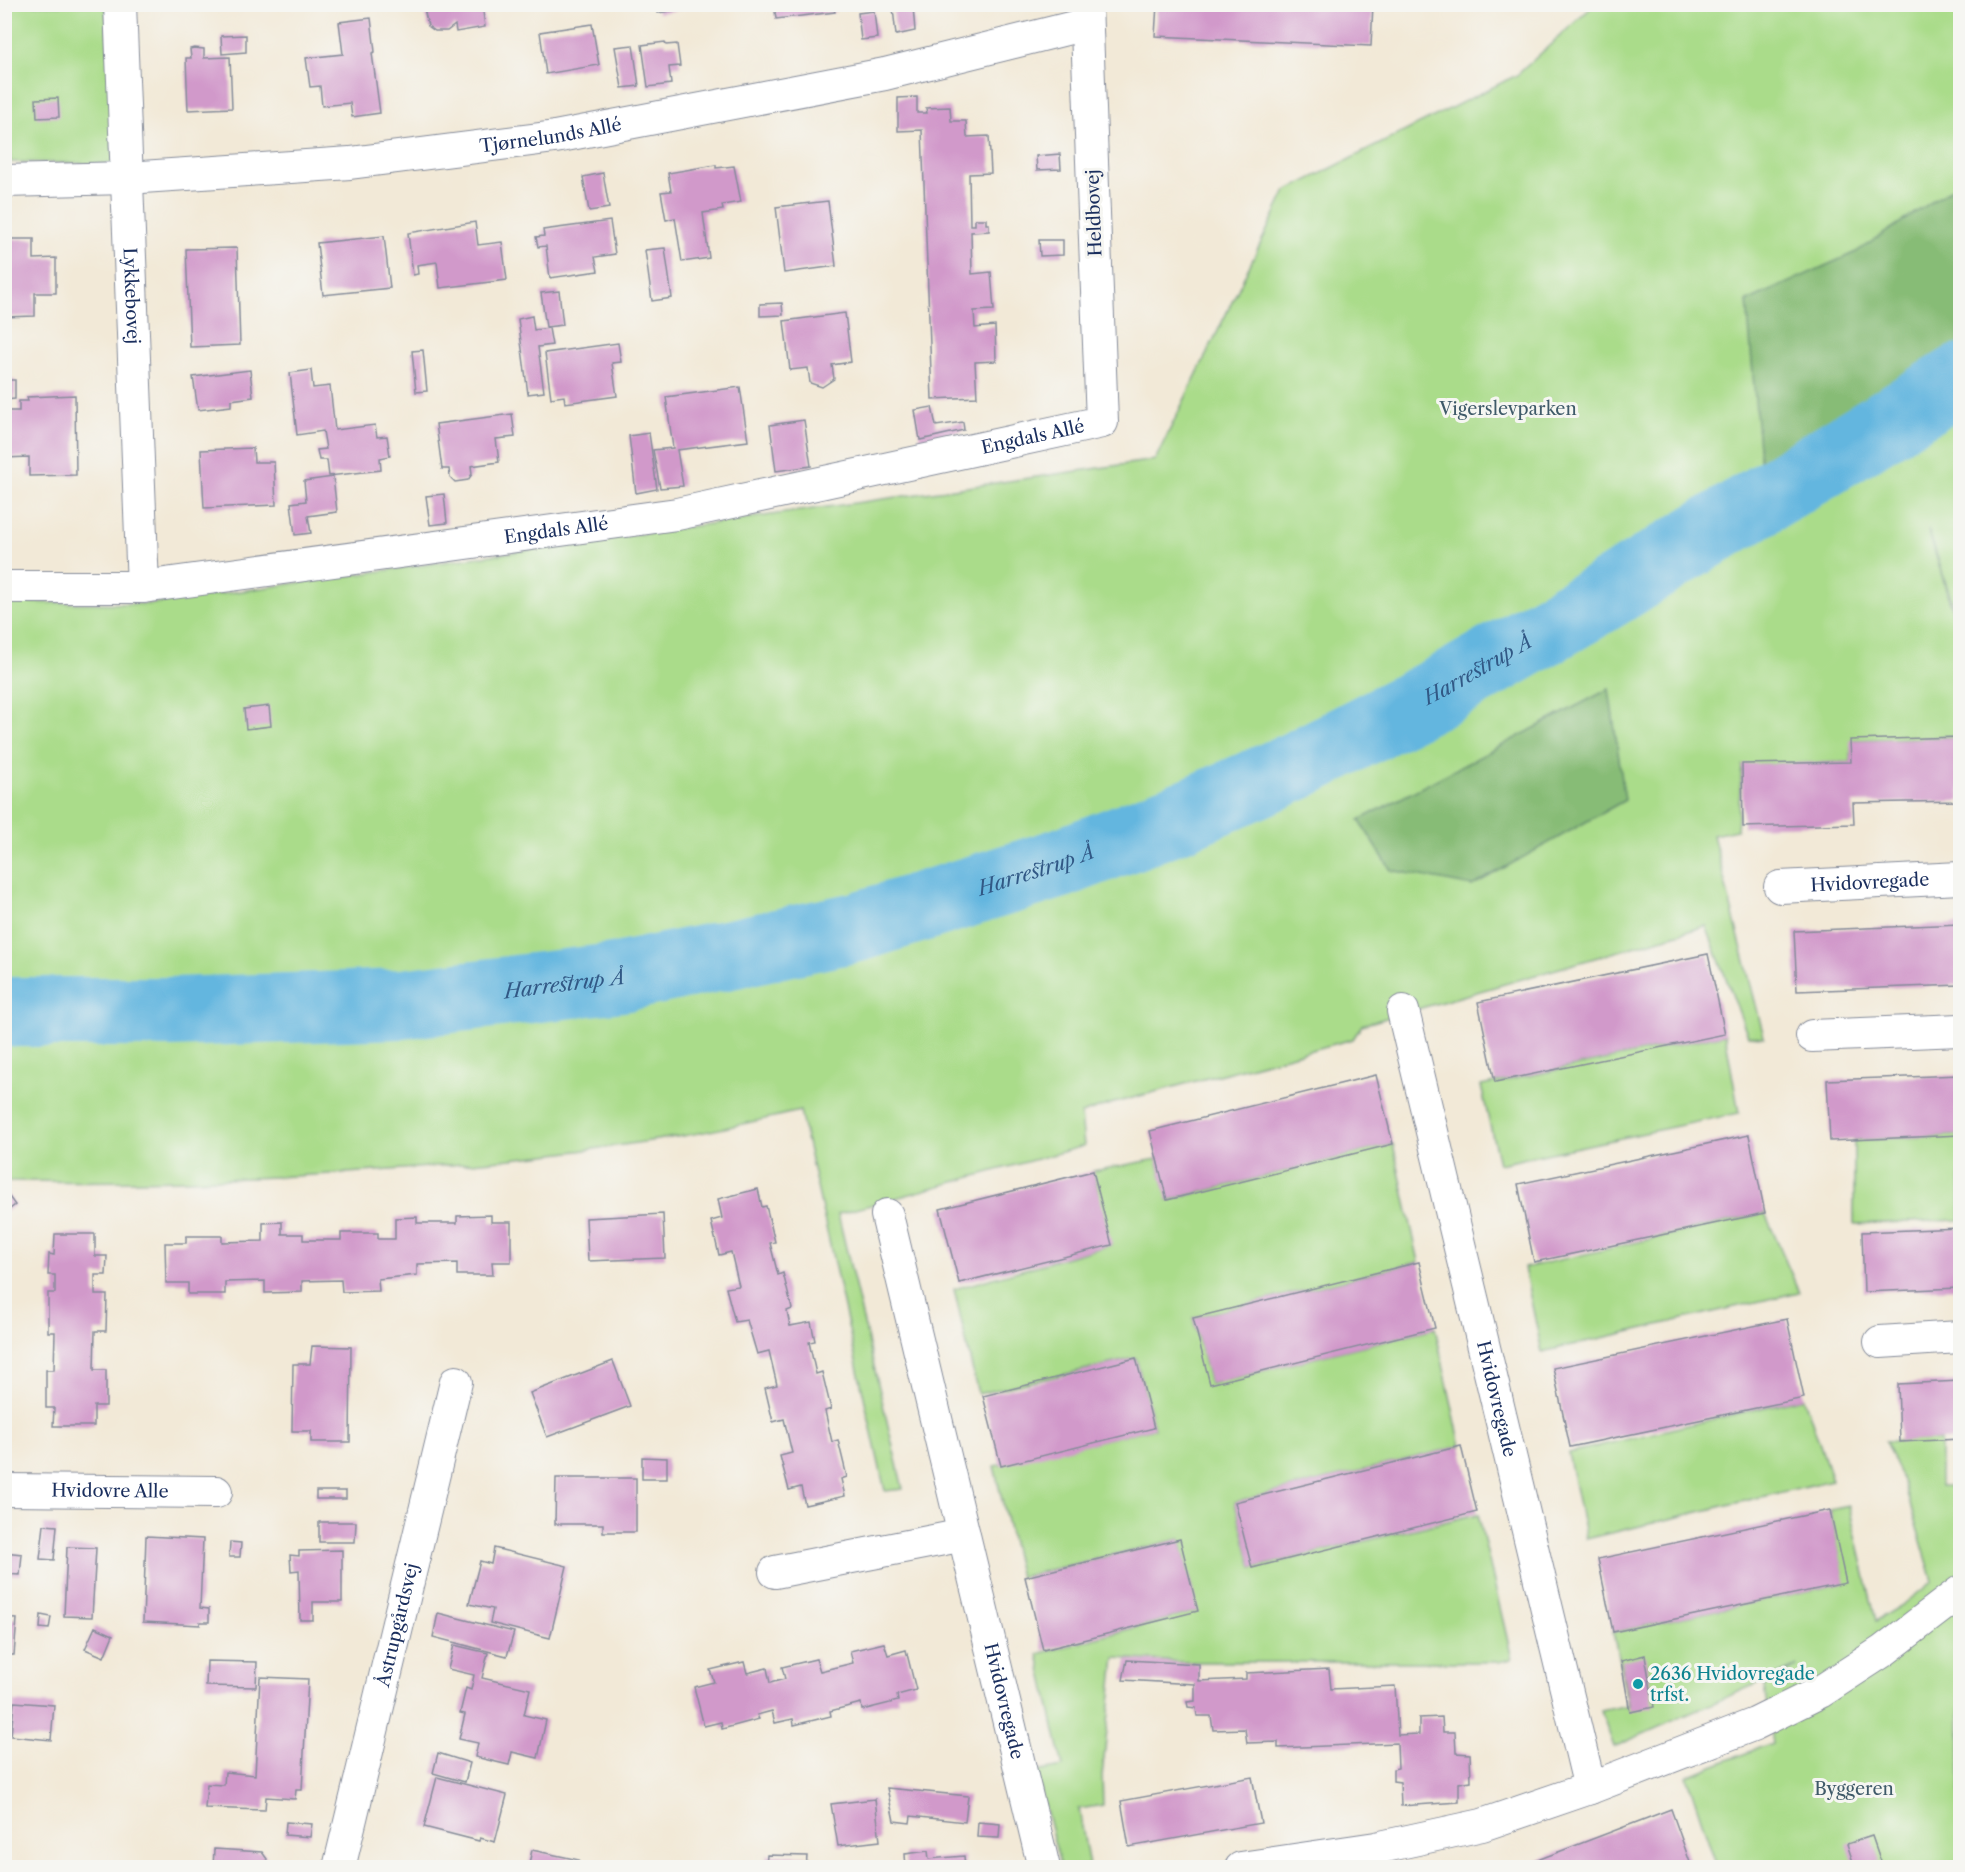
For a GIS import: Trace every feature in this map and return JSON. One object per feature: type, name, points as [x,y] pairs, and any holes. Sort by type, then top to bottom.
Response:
[{"type":"street","name":"Lykkebovej","points":[[120,4],[143,587]]},
{"type":"street","name":"Tjørnelunds Allé","points":[[4,181],[127,178],[350,163],[555,137],[885,74],[1086,14]]},
{"type":"street","name":"Heldbovej","points":[[1086,14],[1102,422]]},
{"type":"street","name":"Engdals Allé","points":[[4,587],[143,587],[677,514],[1102,422]]},
{"type":"street","name":"Hvidovregade","points":[[1780,887],[1960,878]]},
{"type":"street","name":"Hvidovregade","points":[[1403,1011],[1590,1788]]},
{"type":"street","points":[[1812,1036],[1960,1030]]},
{"type":"street","name":"Hvidovregade","points":[[887,1215],[1044,1868]]},
{"type":"street","points":[[1880,1342],[1960,1337]]},
{"type":"street","name":"Åstrupgårdsvej","points":[[339,1868],[456,1382]]},
{"type":"street","name":"Hvidovre Alle","points":[[4,1490],[216,1492]]},
{"type":"street","points":[[775,1572],[964,1535]]},
{"type":"street","points":[[1241,1868],[1376,1848],[1482,1825],[1590,1788],[1755,1724],[1820,1692],[1883,1651],[1960,1592]]},
{"type":"green space","points":[[4,5],[106,5],[114,164],[10,162]]},
{"type":"green space","name":"Vigerslevparken","points":[[1594,5],[1960,5],[1960,626],[1928,529],[1960,636],[1960,737],[1851,740],[1851,762],[1742,765],[1737,830],[1713,835],[1764,1037],[1748,1036],[1706,926],[1362,1025],[1353,1039],[1110,1104],[1081,1114],[1084,1146],[838,1214],[903,1489],[885,1491],[800,1111],[676,1137],[510,1159],[426,1167],[257,1178],[5,1181],[5,602],[150,604],[1155,460],[1286,191],[1517,75]]},
{"type":"green space","points":[[1960,183],[1960,370],[1762,485],[1747,301],[1856,252]]},
{"type":"green space","points":[[1609,689],[1625,800],[1472,886],[1391,870],[1359,820]]},
{"type":"green space","points":[[1725,1034],[1739,1113],[1499,1164],[1481,1086]]},
{"type":"green space","points":[[1960,1135],[1960,1220],[1854,1224],[1854,1140]]},
{"type":"green space","points":[[1393,1144],[1419,1262],[1193,1318],[1210,1384],[1435,1328],[1461,1446],[1235,1502],[1252,1568],[1478,1514],[1512,1659],[1499,1662],[1185,1662],[1115,1658],[1102,1776],[1103,1805],[1079,1809],[1089,1866],[1064,1867],[1060,1864],[1036,1772],[1063,1767],[1038,1654],[1197,1611],[1180,1539],[1020,1577],[994,1466],[1154,1428],[1136,1358],[978,1394],[954,1289],[1111,1245],[1093,1171],[1157,1159],[1168,1200]]},
{"type":"green space","points":[[1765,1213],[1799,1292],[1542,1352],[1524,1268]]},
{"type":"green space","points":[[1804,1398],[1832,1480],[1586,1539],[1568,1453]]},
{"type":"green space","name":"Byggeren","points":[[1940,1440],[1940,1486],[1960,1486],[1960,1867],[1717,1867],[1687,1776],[1772,1743],[1764,1686],[1797,1666],[1614,1747],[1601,1711],[1628,1705],[1613,1632],[1845,1583],[1830,1510],[1849,1506],[1876,1621],[1904,1604],[1933,1581],[1904,1484],[1885,1441]]},
{"type":"building","points":[[423,4],[482,4],[485,27],[456,32],[455,25],[447,31],[435,31],[428,26]]},
{"type":"building","points":[[774,4],[833,4],[835,12],[776,19]]},
{"type":"building","points":[[1157,4],[1373,4],[1371,46],[1155,36]]},
{"type":"building","points":[[657,5],[697,5],[697,7],[658,13]]},
{"type":"building","points":[[913,6],[915,31],[896,35],[893,9]]},
{"type":"building","points":[[874,11],[877,38],[861,40],[858,13]]},
{"type":"building","points":[[371,18],[375,52],[372,53],[380,113],[352,117],[350,103],[322,106],[320,86],[310,87],[306,58],[343,54],[339,22]]},
{"type":"building","points":[[592,24],[599,65],[546,74],[540,32]]},
{"type":"building","points":[[246,35],[246,52],[222,54],[221,36]]},
{"type":"building","points":[[665,42],[666,45],[677,44],[680,66],[669,67],[671,84],[648,87],[642,45]]},
{"type":"building","points":[[633,45],[639,86],[622,88],[615,47]]},
{"type":"building","points":[[190,49],[204,49],[204,58],[230,57],[232,108],[188,110],[186,58],[191,58]]},
{"type":"building","points":[[917,97],[917,113],[927,113],[926,108],[950,107],[951,121],[966,121],[967,137],[989,136],[991,173],[969,174],[970,225],[975,225],[975,219],[986,219],[986,224],[989,224],[989,231],[971,232],[972,274],[991,272],[994,310],[974,311],[975,328],[995,326],[996,361],[975,362],[977,397],[932,399],[922,130],[898,131],[898,98]]},
{"type":"building","points":[[58,98],[59,117],[37,118],[36,99]]},
{"type":"building","points":[[1060,154],[1061,169],[1037,170],[1036,156]]},
{"type":"building","points":[[716,165],[716,168],[734,166],[741,202],[722,205],[723,210],[703,213],[709,258],[682,262],[675,218],[666,220],[661,192],[671,191],[668,173]]},
{"type":"building","points":[[603,173],[609,208],[589,211],[583,177]]},
{"type":"building","points":[[828,201],[836,266],[784,273],[776,207]]},
{"type":"building","points":[[610,221],[615,254],[595,257],[598,271],[550,278],[546,246],[538,247],[536,237],[544,236],[543,230]]},
{"type":"building","points":[[475,222],[478,245],[502,242],[507,280],[440,288],[437,262],[417,265],[418,274],[413,275],[408,233]]},
{"type":"building","points":[[384,236],[390,288],[323,295],[317,243]]},
{"type":"building","points":[[4,239],[34,239],[34,259],[56,258],[56,293],[35,293],[35,316],[4,317]]},
{"type":"building","points":[[1039,240],[1063,240],[1063,255],[1040,256]]},
{"type":"building","points":[[237,248],[240,345],[190,347],[186,249]]},
{"type":"building","points":[[665,248],[672,298],[652,301],[645,250]]},
{"type":"building","points":[[559,291],[563,325],[546,327],[541,293]]},
{"type":"building","points":[[782,303],[783,315],[760,316],[760,304]]},
{"type":"building","points":[[845,313],[851,362],[832,365],[834,379],[822,387],[810,383],[808,368],[790,370],[784,321]]},
{"type":"building","points":[[532,316],[534,330],[549,328],[552,345],[538,347],[544,392],[528,394],[518,319]]},
{"type":"building","points":[[618,343],[621,362],[612,363],[617,396],[565,403],[564,396],[551,398],[545,353]]},
{"type":"building","points":[[423,350],[427,391],[416,392],[412,351]]},
{"type":"building","points":[[250,370],[253,397],[231,400],[231,406],[198,410],[193,377]]},
{"type":"building","points":[[311,370],[313,388],[330,386],[335,430],[375,425],[377,437],[387,436],[390,456],[380,458],[381,470],[329,476],[327,460],[319,460],[317,450],[326,449],[323,431],[297,435],[290,373]]},
{"type":"building","points":[[4,380],[15,380],[15,399],[4,400]]},
{"type":"building","points":[[740,387],[748,441],[677,450],[683,486],[660,488],[653,450],[673,448],[666,397]]},
{"type":"building","points":[[75,395],[76,475],[29,476],[29,457],[4,458],[4,411],[19,411],[19,401],[28,401],[27,397]]},
{"type":"building","points":[[932,407],[936,426],[963,422],[964,430],[920,440],[915,410]]},
{"type":"building","points":[[512,414],[515,437],[496,439],[499,462],[471,466],[472,474],[468,480],[455,482],[450,477],[449,469],[442,469],[436,424]]},
{"type":"building","points":[[804,420],[811,466],[776,471],[770,425]]},
{"type":"building","points":[[649,433],[657,489],[636,493],[629,436]]},
{"type":"building","points":[[253,448],[254,462],[274,462],[276,505],[204,508],[201,450]]},
{"type":"building","points":[[333,477],[337,512],[308,516],[311,533],[295,535],[291,503],[306,501],[304,481]]},
{"type":"building","points":[[444,494],[447,523],[430,525],[426,496]]},
{"type":"building","points":[[269,706],[271,726],[246,729],[244,709]]},
{"type":"building","points":[[1960,737],[1960,801],[1853,803],[1854,824],[1743,827],[1742,764],[1851,762],[1850,740]]},
{"type":"building","points":[[1960,924],[1960,985],[1797,991],[1794,931]]},
{"type":"building","points":[[1708,954],[1725,1034],[1495,1082],[1478,1002]]},
{"type":"building","points":[[1376,1075],[1393,1144],[1167,1200],[1150,1131]]},
{"type":"building","points":[[1960,1075],[1960,1135],[1830,1141],[1827,1080]]},
{"type":"building","points":[[1749,1135],[1765,1213],[1534,1262],[1518,1184]]},
{"type":"building","points":[[1093,1171],[1112,1245],[959,1283],[940,1209]]},
{"type":"building","points":[[758,1189],[762,1207],[766,1206],[775,1242],[770,1243],[778,1275],[783,1273],[792,1309],[787,1311],[790,1326],[811,1322],[815,1341],[809,1342],[816,1374],[822,1372],[831,1409],[825,1411],[832,1442],[838,1440],[847,1477],[841,1479],[845,1496],[805,1505],[801,1487],[789,1490],[780,1456],[792,1453],[784,1419],[773,1422],[765,1388],[777,1385],[769,1351],[757,1354],[747,1320],[735,1322],[726,1288],[739,1286],[731,1252],[719,1255],[711,1221],[722,1218],[718,1199]]},
{"type":"building","points":[[7,1194],[15,1205],[6,1212],[4,1197]]},
{"type":"building","points":[[663,1214],[665,1258],[588,1261],[586,1218]]},
{"type":"building","points":[[491,1215],[491,1222],[511,1222],[511,1262],[492,1262],[493,1275],[457,1275],[457,1263],[417,1264],[417,1275],[378,1279],[379,1291],[342,1292],[341,1280],[302,1281],[302,1292],[265,1293],[265,1281],[225,1282],[225,1294],[188,1294],[188,1283],[166,1283],[165,1243],[186,1243],[186,1236],[222,1236],[222,1242],[263,1241],[263,1223],[282,1222],[282,1234],[303,1234],[303,1240],[341,1240],[341,1233],[378,1233],[378,1239],[395,1239],[395,1218],[417,1217],[417,1223],[457,1223],[457,1216]]},
{"type":"building","points":[[1960,1228],[1960,1288],[1864,1292],[1862,1232]]},
{"type":"building","points":[[55,1234],[95,1234],[95,1256],[107,1256],[106,1275],[95,1275],[95,1295],[107,1295],[106,1331],[95,1331],[94,1370],[106,1370],[106,1406],[94,1406],[94,1426],[53,1426],[54,1408],[46,1408],[46,1370],[54,1370],[55,1332],[48,1332],[48,1293],[55,1293],[55,1275],[48,1275],[49,1254],[54,1255]]},
{"type":"building","points":[[1419,1262],[1435,1328],[1210,1384],[1193,1318]]},
{"type":"building","points":[[1787,1319],[1804,1398],[1570,1447],[1553,1368]]},
{"type":"building","points":[[312,1346],[351,1347],[350,1442],[311,1442],[311,1431],[292,1431],[293,1364],[310,1364]]},
{"type":"building","points":[[1136,1358],[1154,1428],[1001,1466],[983,1396]]},
{"type":"building","points":[[613,1361],[630,1406],[547,1437],[530,1393]]},
{"type":"building","points":[[1960,1381],[1960,1439],[1900,1442],[1898,1384]]},
{"type":"building","points":[[1461,1446],[1477,1512],[1252,1568],[1235,1502]]},
{"type":"building","points":[[642,1457],[667,1458],[667,1479],[642,1479]]},
{"type":"building","points":[[556,1478],[636,1478],[636,1532],[603,1532],[603,1524],[555,1524]]},
{"type":"building","points":[[316,1491],[346,1491],[346,1499],[316,1499]]},
{"type":"building","points":[[1830,1510],[1846,1583],[1613,1632],[1598,1559]]},
{"type":"building","points":[[319,1522],[356,1522],[355,1542],[319,1542]]},
{"type":"building","points":[[44,1525],[57,1526],[54,1560],[40,1559]]},
{"type":"building","points":[[146,1536],[203,1539],[200,1608],[209,1609],[209,1622],[200,1622],[200,1625],[143,1622]]},
{"type":"building","points":[[1180,1539],[1198,1611],[1043,1650],[1025,1577]]},
{"type":"building","points":[[230,1542],[241,1543],[240,1557],[229,1557]]},
{"type":"building","points":[[67,1547],[96,1548],[92,1617],[64,1616]]},
{"type":"building","points":[[494,1548],[567,1566],[550,1638],[490,1623],[493,1609],[469,1604],[480,1561],[491,1564]]},
{"type":"building","points":[[342,1550],[342,1602],[313,1602],[313,1620],[300,1620],[299,1570],[291,1571],[290,1555],[299,1556],[299,1551]]},
{"type":"building","points":[[4,1552],[22,1554],[20,1575],[4,1574]]},
{"type":"building","points":[[438,1613],[514,1632],[507,1656],[433,1637]]},
{"type":"building","points":[[41,1615],[51,1617],[49,1629],[40,1628]]},
{"type":"building","points":[[4,1618],[17,1619],[14,1655],[4,1655]]},
{"type":"building","points":[[95,1627],[113,1635],[104,1657],[85,1649]]},
{"type":"building","points":[[884,1643],[888,1655],[906,1650],[916,1690],[897,1695],[898,1701],[862,1710],[861,1703],[830,1711],[831,1716],[794,1725],[793,1719],[775,1723],[772,1711],[757,1715],[759,1719],[722,1729],[721,1722],[704,1726],[694,1687],[714,1682],[710,1670],[744,1662],[747,1673],[767,1668],[770,1683],[785,1679],[782,1667],[816,1659],[820,1671],[853,1663],[850,1651]]},
{"type":"building","points":[[454,1645],[488,1653],[482,1678],[530,1689],[524,1715],[546,1720],[538,1758],[512,1752],[509,1765],[475,1757],[478,1743],[459,1739],[465,1714],[460,1713],[466,1688],[471,1690],[474,1675],[448,1669]]},
{"type":"building","name":"2636 Hvidovregade trfst.","points":[[1645,1655],[1654,1707],[1630,1712],[1621,1661]]},
{"type":"building","points":[[1127,1660],[1199,1664],[1199,1681],[1246,1679],[1246,1673],[1329,1669],[1331,1689],[1395,1686],[1398,1735],[1419,1734],[1419,1718],[1442,1717],[1443,1732],[1455,1732],[1456,1753],[1470,1754],[1471,1781],[1459,1783],[1459,1802],[1401,1806],[1400,1782],[1393,1781],[1393,1769],[1398,1768],[1397,1743],[1278,1748],[1278,1742],[1247,1743],[1245,1729],[1213,1730],[1211,1716],[1197,1716],[1196,1708],[1188,1707],[1187,1702],[1195,1701],[1195,1684],[1123,1680]]},
{"type":"building","points":[[207,1661],[257,1662],[256,1687],[206,1686]]},
{"type":"building","points":[[260,1677],[308,1679],[302,1790],[296,1790],[295,1799],[266,1797],[265,1810],[205,1808],[207,1784],[224,1785],[225,1772],[255,1775]]},
{"type":"building","points":[[14,1702],[54,1705],[51,1740],[11,1736]]},
{"type":"building","points":[[438,1753],[470,1763],[465,1782],[433,1773]]},
{"type":"building","points":[[437,1777],[507,1795],[495,1842],[480,1838],[479,1841],[424,1827]]},
{"type":"building","points":[[1252,1777],[1261,1823],[1129,1847],[1121,1801]]},
{"type":"building","points":[[887,1788],[968,1796],[965,1822],[911,1816],[910,1823],[894,1821]]},
{"type":"building","points":[[875,1799],[880,1841],[838,1846],[831,1804]]},
{"type":"building","points":[[1671,1809],[1692,1868],[1519,1868],[1519,1867]]},
{"type":"building","points":[[286,1822],[312,1824],[310,1837],[285,1835]]},
{"type":"building","points":[[978,1822],[1000,1824],[999,1838],[977,1837]]},
{"type":"building","points":[[1872,1836],[1881,1862],[1855,1868],[1847,1844]]},
{"type":"building","points":[[214,1849],[262,1852],[267,1859],[266,1868],[213,1868]]},
{"type":"building","points":[[532,1850],[579,1860],[577,1868],[528,1868]]},
{"type":"building","points":[[928,1851],[929,1859],[964,1856],[965,1868],[906,1868],[905,1854]]},
{"type":"building","points":[[767,1855],[807,1856],[806,1868],[766,1868]]},
{"type":"waterway","name":"Harrestrup Å","points":[[4,1012],[171,1012],[402,1004],[622,977],[857,927],[1061,863],[1183,816],[1296,766],[1446,688],[1595,602],[1960,379]]},
{"type":"place","name":"2636 Hvidovregade trfst.","points":[[1638,1684]]}]
